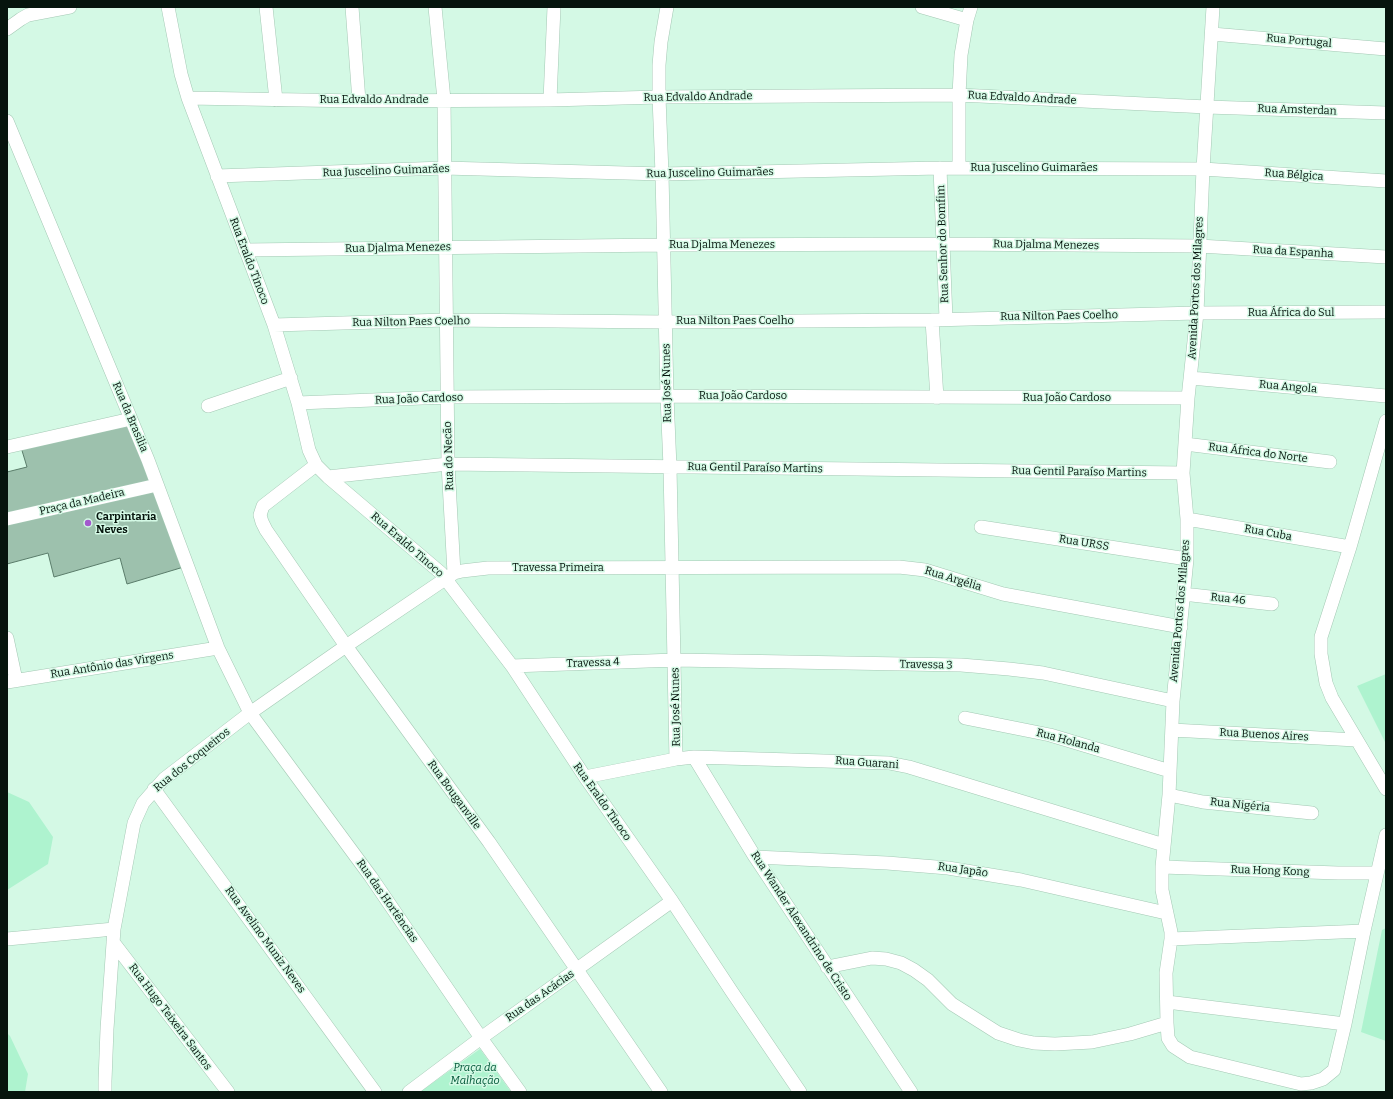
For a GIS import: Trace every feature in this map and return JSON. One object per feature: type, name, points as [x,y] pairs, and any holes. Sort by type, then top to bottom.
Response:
[{"type":"street","points":[[7,29],[28,15],[70,7]]},
{"type":"street","name":"Rua Eraldo Tinoco","points":[[168,7],[181,74],[188,98],[274,325],[291,378],[309,450],[316,465],[328,477],[433,566],[450,576],[512,666],[585,777],[672,901],[800,1092]]},
{"type":"street","points":[[266,7],[276,100]]},
{"type":"street","points":[[352,7],[359,101]]},
{"type":"street","name":"Rua do Necão","points":[[435,7],[444,100],[450,576]]},
{"type":"street","points":[[550,100],[554,7]]},
{"type":"street","name":"Rua José Nunes","points":[[667,7],[661,42],[659,98],[673,567],[676,759]]},
{"type":"street","points":[[922,7],[967,20]]},
{"type":"street","points":[[959,168],[959,95],[961,54],[967,20],[971,7]]},
{"type":"street","name":"Avenida Portos dos Milagres","points":[[1213,7],[1203,169],[1197,313],[1188,398],[1183,473],[1187,559],[1173,701],[1169,795],[1162,867],[1162,890],[1171,932],[1166,973],[1168,1038],[1173,1046],[1190,1057],[1301,1084],[1311,1083],[1323,1079],[1334,1070],[1386,835]]},
{"type":"street","name":"Rua Portugal","points":[[1212,34],[1386,49]]},
{"type":"street","name":"Rua Edvaldo Andrade","points":[[188,98],[359,101],[959,95],[1207,106]]},
{"type":"street","name":"Rua Amsterdan","points":[[1207,106],[1386,113]]},
{"type":"street","name":"Rua da Brasilia","points":[[7,121],[131,419],[218,648],[250,713]]},
{"type":"street","name":"Rua Juscelino Guimarães","points":[[217,176],[444,168],[662,174],[940,168],[1203,169]]},
{"type":"street","name":"Rua Senhor do Bomfim","points":[[940,168],[946,319]]},
{"type":"street","name":"Rua Bélgica","points":[[1203,169],[1386,181]]},
{"type":"street","name":"Rua Djalma Menezes","points":[[245,250],[664,245],[944,244],[1199,246]]},
{"type":"street","name":"Rua da Espanha","points":[[1199,246],[1386,257]]},
{"type":"street","name":"Rua África do Sul","points":[[1197,313],[1386,312]]},
{"type":"street","name":"Rua Nilton Paes Coelho","points":[[274,325],[446,320],[666,322],[932,320],[1197,313]]},
{"type":"street","points":[[932,320],[937,398]]},
{"type":"street","points":[[208,406],[291,378]]},
{"type":"street","name":"Rua Angola","points":[[1191,378],[1386,396]]},
{"type":"street","name":"Rua João Cardoso","points":[[298,403],[448,397],[667,396],[1188,398]]},
{"type":"street","points":[[7,447],[131,419]]},
{"type":"street","points":[[1386,420],[1350,547],[1321,637],[1321,654],[1326,683],[1332,698],[1386,789]]},
{"type":"street","name":"Rua África do Norte","points":[[1185,444],[1330,462]]},
{"type":"street","name":"Rua Gentil Paraíso Martins","points":[[328,477],[448,464],[1183,473]]},
{"type":"street","name":"Rua Bouganville","points":[[316,465],[261,508],[262,522],[266,530],[346,646],[489,842],[661,1092]]},
{"type":"street","name":"Praça da Madeira","points":[[7,519],[157,485]]},
{"type":"street","name":"Rua Cuba","points":[[1186,520],[1350,547]]},
{"type":"street","name":"Rua URSS","points":[[981,527],[1187,559]]},
{"type":"street","name":"Travessa Primeira","points":[[450,576],[462,571],[488,568],[673,567]]},
{"type":"street","name":"Rua Argélia","points":[[673,567],[899,567],[925,570],[1003,594],[1181,627]]},
{"type":"street","name":"Rua dos Coqueiros","points":[[105,1092],[104,1081],[113,936],[134,823],[143,803],[164,779],[250,713],[450,576]]},
{"type":"street","name":"Rua 46","points":[[1184,594],[1272,604]]},
{"type":"street","points":[[7,638],[11,681]]},
{"type":"street","name":"Rua Antônio das Virgens","points":[[11,681],[218,648]]},
{"type":"street","name":"Travessa 4","points":[[512,666],[675,660]]},
{"type":"street","name":"Travessa 3","points":[[675,660],[961,666],[1009,669],[1043,673],[1173,701]]},
{"type":"street","name":"Rua das Hortências","points":[[250,713],[371,877],[481,1038],[520,1092]]},
{"type":"street","name":"Rua Holanda","points":[[965,718],[1050,735],[1170,770]]},
{"type":"street","name":"Rua Buenos Aires","points":[[1172,730],[1356,740]]},
{"type":"street","name":"Rua Guarani","points":[[585,777],[676,759],[694,757],[862,762],[899,765],[1164,844]]},
{"type":"street","name":"Rua Wander Alexandrino de Cristo","points":[[694,757],[755,856],[911,1092]]},
{"type":"street","name":"Rua Avelino Muniz Neves","points":[[154,789],[375,1092]]},
{"type":"street","name":"Rua Nigéria","points":[[1169,795],[1203,802],[1312,813]]},
{"type":"street","name":"Rua Japão","points":[[755,856],[887,862],[948,868],[1021,880],[1166,913]]},
{"type":"street","name":"Rua Hong Kong","points":[[1162,867],[1377,873]]},
{"type":"street","name":"Rua das Acácias","points":[[409,1092],[481,1038],[672,901]]},
{"type":"street","points":[[1171,940],[1364,931]]},
{"type":"street","points":[[7,939],[113,936]]},
{"type":"street","name":"Rua Hugo Teixeira Santos","points":[[113,936],[228,1092]]},
{"type":"street","points":[[827,967],[872,958],[886,959],[901,963],[928,980],[952,1004],[998,1033],[1034,1043],[1056,1044],[1092,1042],[1130,1034],[1167,1023]]},
{"type":"street","points":[[1167,1002],[1345,1024]]},
{"type":"green space","points":[[1386,674],[1386,744],[1357,686]]},
{"type":"green space","points":[[7,792],[29,802],[53,837],[48,864],[7,890]]},
{"type":"green space","points":[[1386,928],[1386,1041],[1361,1032],[1382,930]]},
{"type":"green space","points":[[7,1033],[10,1036],[28,1074],[25,1092],[7,1092]]},
{"type":"green space","name":"Praça da Malhação","points":[[480,1049],[511,1092],[420,1092]]},
{"type":"building","name":"Carpintaria Neves","points":[[131,419],[187,566],[127,584],[120,558],[54,577],[48,553],[7,564],[7,472],[27,467],[20,444]]},
{"type":"place","name":"Carpintaria Neves","points":[[88,523]]}]
